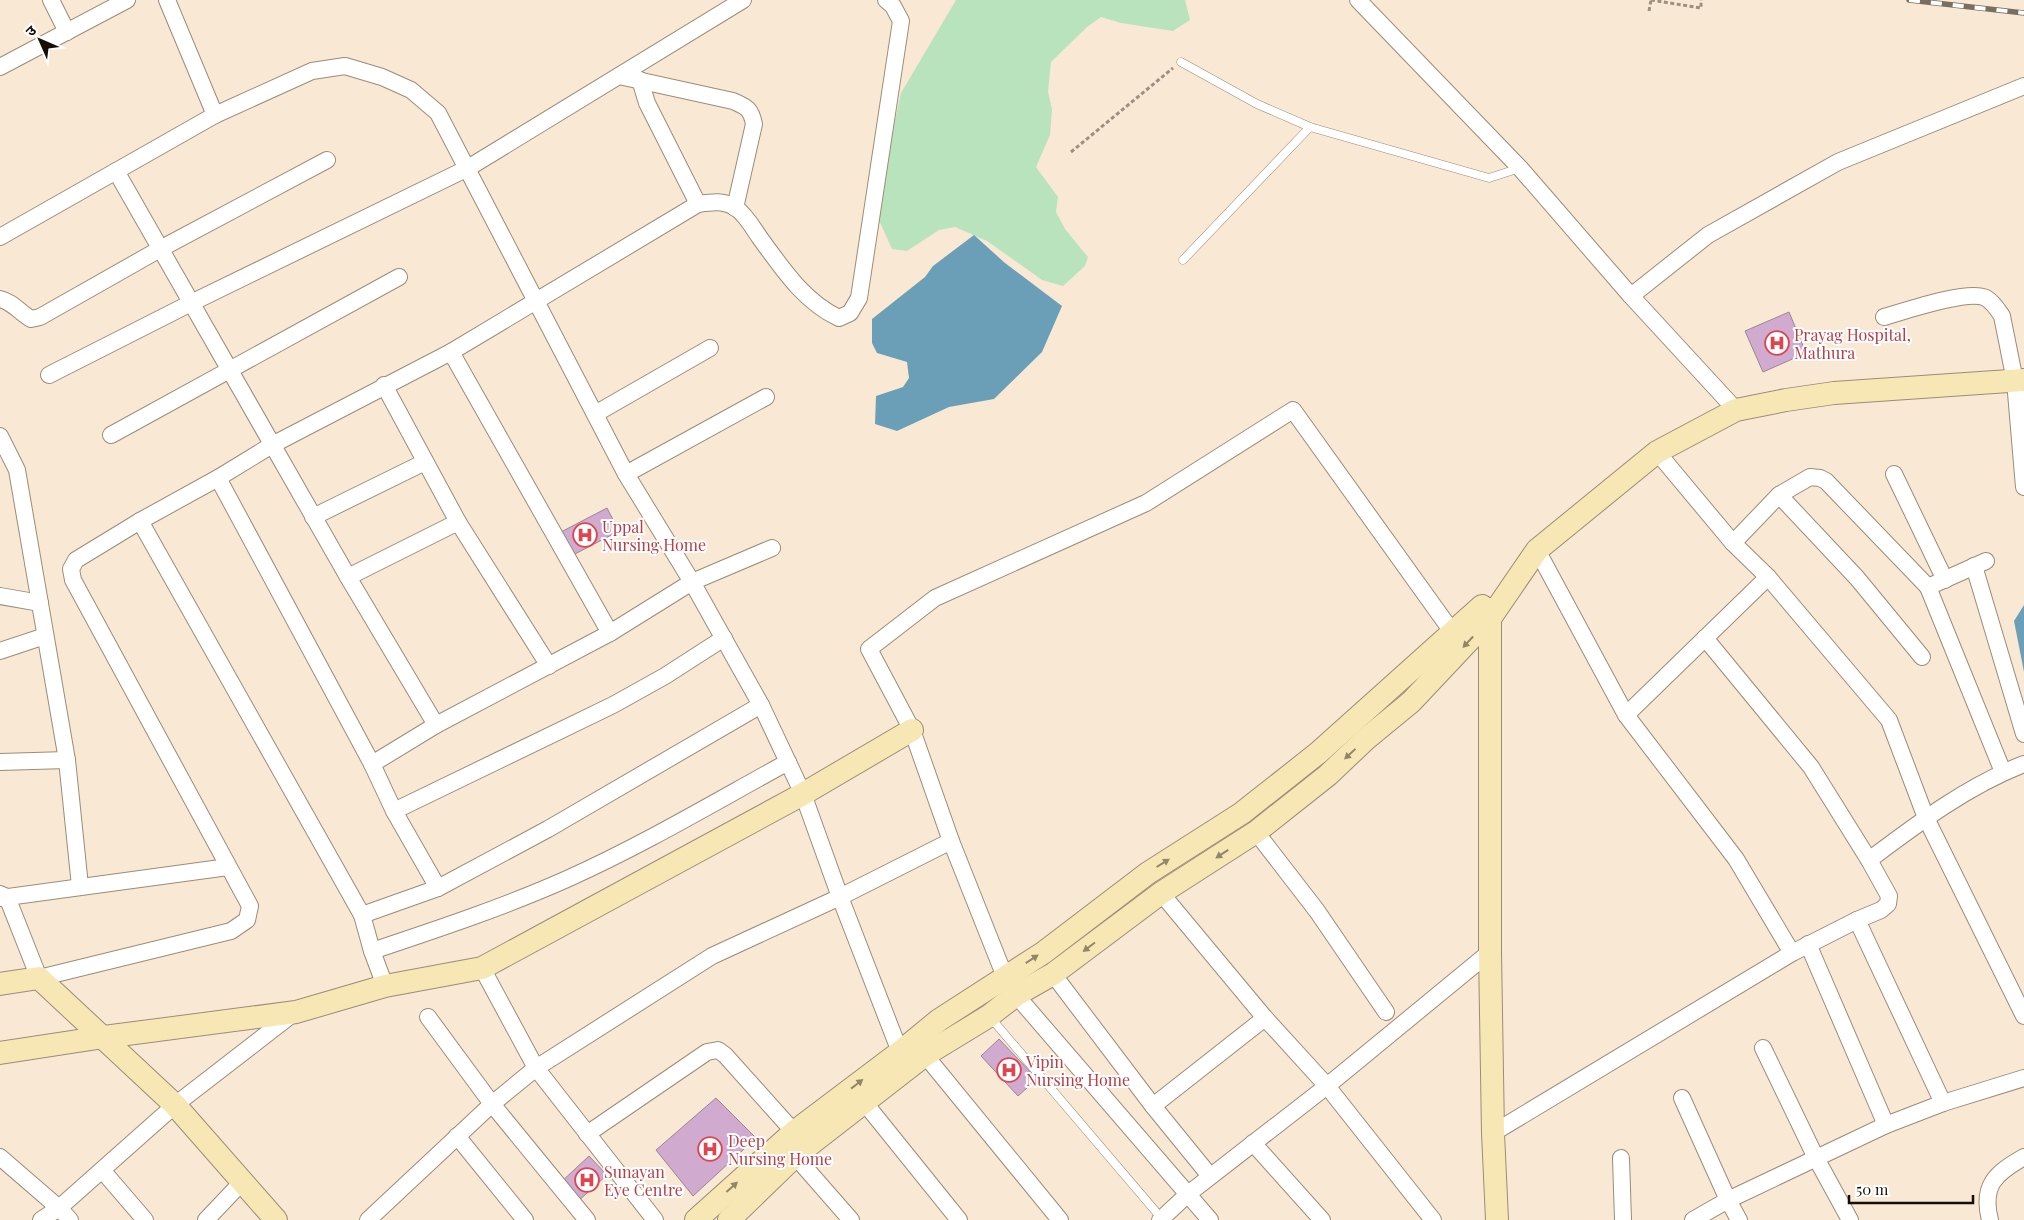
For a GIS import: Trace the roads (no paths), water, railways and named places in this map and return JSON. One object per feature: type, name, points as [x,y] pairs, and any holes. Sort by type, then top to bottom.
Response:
[{"type":"main road","points":[[696,1220],[794,1132],[939,1020],[1010,986],[1053,974],[1161,893],[1256,832],[1328,775],[1366,739],[1411,702],[1518,576],[1537,550],[1657,452],[1736,410],[1786,400],[1834,393],[2020,381]]},
{"type":"main road","points":[[736,1217],[795,1156],[925,1055],[989,1016],[1010,986],[1043,953],[1148,872],[1242,813],[1318,753],[1454,633],[1490,608]]},
{"type":"main road","points":[[1490,608],[1492,1133],[1497,1220]]},
{"type":"main road","points":[[0,1053],[104,1037],[296,1012],[385,986],[482,968],[803,794],[912,730]]},
{"type":"main road","points":[[0,984],[39,978],[175,1105],[276,1220]]},
{"type":"street","points":[[51,0],[67,32]]},
{"type":"street","points":[[0,67],[127,0]]},
{"type":"street","points":[[167,0],[215,115]]},
{"type":"street","points":[[49,375],[191,303],[468,168],[743,0]]},
{"type":"street","points":[[228,866],[2,896],[39,978],[232,931],[247,920],[250,906],[73,580],[71,569],[76,560],[218,478],[272,444],[451,352],[698,204],[717,201],[735,208],[745,217],[786,274],[804,293],[826,312],[839,318],[850,313],[859,298],[900,21],[893,6],[886,0]]},
{"type":"street","points":[[1358,0],[1520,168],[1631,296],[1736,410]]},
{"type":"street","points":[[0,237],[215,115],[312,71],[345,66],[382,77],[411,90],[438,113],[626,474],[692,582],[761,705],[803,794],[840,897],[900,1052]]},
{"type":"street","points":[[619,76],[733,101],[744,106],[752,113],[754,124],[735,208]]},
{"type":"street","points":[[640,80],[646,103],[698,204]]},
{"type":"street","points":[[1631,296],[1708,235],[1838,162],[2024,86]]},
{"type":"street","points":[[0,299],[9,301],[22,314],[31,319],[40,317],[160,249],[327,160]]},
{"type":"street","points":[[116,171],[313,517],[436,725]]},
{"type":"street","points":[[111,435],[399,277]]},
{"type":"street","points":[[1884,316],[1965,295],[1987,298],[2002,316],[2020,381],[2024,486]]},
{"type":"street","points":[[595,414],[710,348]]},
{"type":"street","points":[[451,352],[610,633]]},
{"type":"street","points":[[384,385],[458,522],[549,666]]},
{"type":"street","points":[[626,474],[766,397]]},
{"type":"street","points":[[1210,1220],[1010,986],[952,841],[912,730],[868,649],[935,598],[1146,503],[1293,410],[1454,633]]},
{"type":"street","points":[[0,436],[17,470],[67,760],[80,886]]},
{"type":"street","points":[[1657,452],[1733,542],[1768,577],[1889,720],[1926,818],[2024,1016]]},
{"type":"street","points":[[313,517],[425,462]]},
{"type":"street","points":[[0,468],[17,470]]},
{"type":"street","points":[[1894,474],[1945,580]]},
{"type":"street","points":[[1733,542],[1779,495],[1810,477],[1820,478],[1928,587],[2003,772]]},
{"type":"street","points":[[218,478],[372,764],[394,811],[438,888]]},
{"type":"street","points":[[1779,495],[1858,578],[1922,657]]},
{"type":"street","points":[[140,522],[362,915],[372,951],[385,986]]},
{"type":"street","points":[[348,577],[458,522]]},
{"type":"street","points":[[372,764],[436,725],[610,633],[692,582],[772,548]]},
{"type":"street","points":[[1537,550],[1626,715],[1736,859],[1792,953]]},
{"type":"street","points":[[1928,587],[1980,564],[2024,734]]},
{"type":"street","points":[[1626,715],[1768,577]]},
{"type":"street","points":[[0,596],[40,602]]},
{"type":"street","points":[[0,650],[46,636]]},
{"type":"street","points":[[394,811],[613,705],[665,676],[724,638]]},
{"type":"street","points":[[1492,1133],[1792,953],[1856,920],[1880,910],[1888,904],[1889,896],[1869,860],[1811,767],[1705,638]]},
{"type":"street","points":[[362,915],[438,888],[548,829],[761,705]]},
{"type":"street","points":[[0,762],[67,760]]},
{"type":"street","points":[[372,951],[497,908],[568,879],[633,847],[788,762]]},
{"type":"street","points":[[1869,860],[1926,818],[2003,772],[2024,764]]},
{"type":"street","points":[[1256,832],[1317,911],[1386,1012]]},
{"type":"street","points":[[375,1218],[457,1136],[536,1068],[712,956],[840,897],[952,841]]},
{"type":"street","points":[[1161,893],[1265,1018],[1327,1086],[1433,1220]]},
{"type":"street","points":[[1856,920],[1943,1102]]},
{"type":"street","points":[[1808,944],[1886,1125]]},
{"type":"street","points":[[1162,1219],[1210,1176],[1327,1086],[1490,952]]},
{"type":"street","points":[[482,968],[536,1068],[655,1220]]},
{"type":"street","points":[[1053,974],[1153,1106],[1210,1176]]},
{"type":"street","points":[[41,1220],[64,1214],[102,1170],[175,1105],[296,1012]]},
{"type":"street","points":[[428,1017],[492,1104],[588,1220]]},
{"type":"street","points":[[1153,1106],[1265,1018]]},
{"type":"street","points":[[1763,1048],[1816,1158],[1850,1220]]},
{"type":"street","points":[[587,1134],[708,1052],[718,1050],[725,1055],[794,1132]]},
{"type":"street","points":[[925,1055],[1060,1220]]},
{"type":"street","points":[[1692,1220],[1728,1200],[1886,1125],[1943,1102],[2024,1078]]},
{"type":"street","points":[[1682,1098],[1728,1200],[1739,1220]]},
{"type":"street","points":[[864,1102],[959,1220]]},
{"type":"street","points":[[457,1136],[526,1220]]},
{"type":"street","points":[[1254,1143],[1322,1220]]},
{"type":"street","points":[[795,1156],[851,1220]]},
{"type":"street","points":[[0,1157],[64,1214]]},
{"type":"street","points":[[1990,1220],[1987,1198],[1991,1185],[2001,1170],[2024,1157]]},
{"type":"street","points":[[1621,1158],[1623,1220]]},
{"type":"street","points":[[102,1170],[145,1220]]},
{"type":"street","points":[[206,1220],[243,1181]]},
{"type":"lane","points":[[1181,62],[1257,104],[1310,127],[1489,178],[1520,168]]},
{"type":"lane","points":[[1183,260],[1310,127]]},
{"type":"lane","points":[[989,1016],[1162,1219]]},
{"type":"water","points":[[974,235],[1005,263],[1062,306],[1042,352],[994,399],[949,407],[897,431],[875,424],[876,396],[903,387],[909,378],[907,362],[877,353],[872,343],[872,319],[925,277],[933,266]]},
{"type":"water","points":[[2024,605],[2024,672],[2014,621]]},
{"type":"railway","points":[[1909,0],[2024,13]]},
{"type":"place","name":"Prayag Hospital, Mathura","points":[[1777,343]]},
{"type":"place","name":"Uppal Nursing Home","points":[[585,535]]},
{"type":"place","name":"Vipin Nursing Home","points":[[1009,1070]]},
{"type":"place","name":"Deep Nursing Home","points":[[710,1149]]},
{"type":"place","name":"Sunayan Eye Centre","points":[[587,1180]]}]
